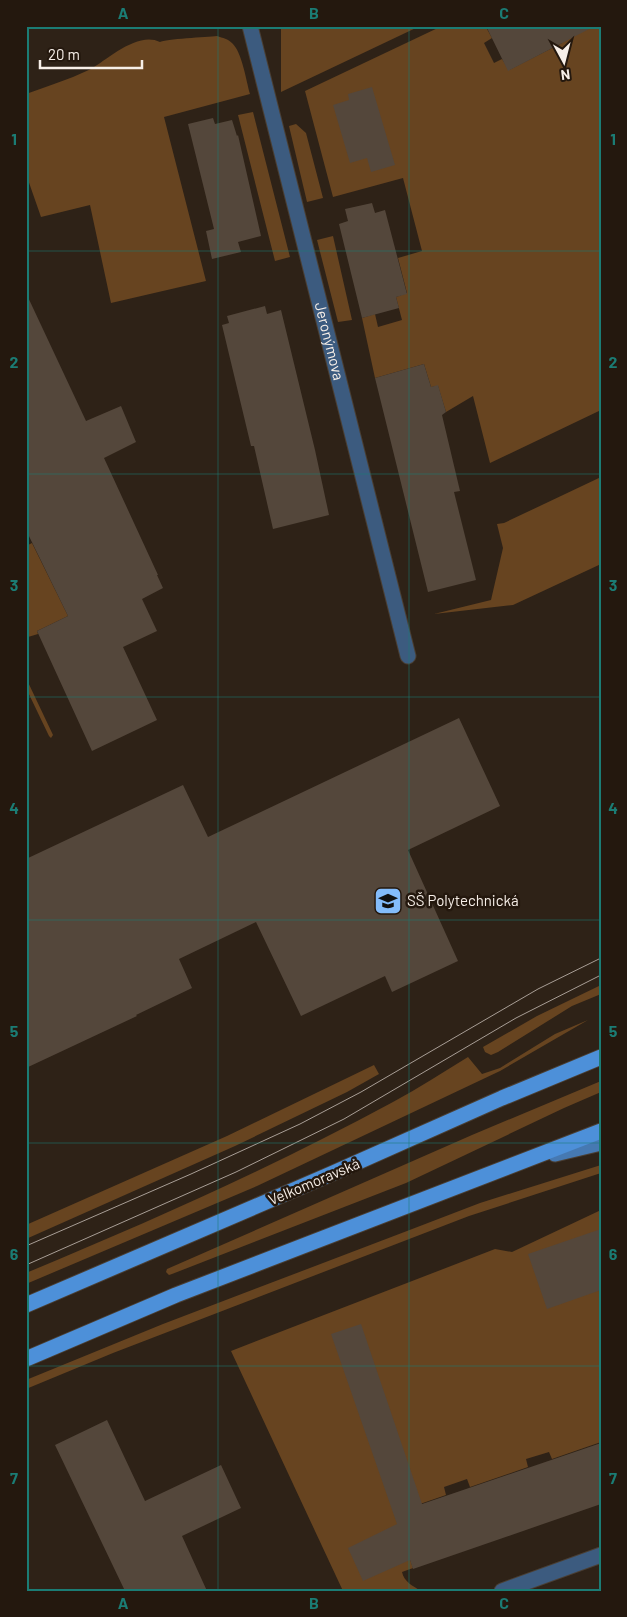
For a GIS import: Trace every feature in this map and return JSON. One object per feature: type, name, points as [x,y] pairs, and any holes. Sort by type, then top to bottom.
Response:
[{"type":"main road","name":"Velkomoravská","points":[[26,1305],[322,1178],[502,1098],[601,1058]]},
{"type":"main road","points":[[26,1359],[176,1295],[601,1131]]},
{"type":"street","name":"Jeronýmova","points":[[250,26],[408,656]]},
{"type":"street","points":[[522,1162],[601,1143]]},
{"type":"street","points":[[502,1591],[601,1555]]},
{"type":"shaded area","points":[[281,26],[420,26],[281,92]]},
{"type":"shaded area","points":[[442,26],[490,26],[487,29],[492,38],[484,43],[494,63],[502,59],[509,70],[562,43],[554,26],[601,26],[601,410],[490,463],[473,396],[446,412],[438,386],[431,387],[424,364],[375,378],[362,318],[375,314],[378,327],[402,320],[396,297],[407,293],[398,258],[422,251],[403,178],[333,197],[305,91]]},
{"type":"shaded area","points":[[217,36],[229,40],[235,47],[241,59],[250,94],[164,117],[206,281],[111,303],[90,205],[41,217],[26,174],[26,94],[89,70],[124,48],[142,40],[160,42]]},
{"type":"shaded area","points":[[253,112],[290,257],[275,261],[238,115]]},
{"type":"shaded area","points":[[296,124],[306,133],[323,198],[307,202],[289,126]]},
{"type":"shaded area","points":[[333,236],[352,320],[338,322],[317,240]]},
{"type":"shaded area","points":[[601,477],[601,564],[513,605],[434,614],[491,600],[503,548],[497,524],[504,523]]},
{"type":"shaded area","points":[[32,543],[68,616],[37,631],[38,634],[28,637],[26,633],[26,546]]},
{"type":"shaded area","points":[[26,678],[53,735],[51,738],[26,688]]},
{"type":"shaded area","points":[[601,985],[601,994],[572,1006],[498,1052],[491,1055],[485,1052],[483,1047],[537,1016]]},
{"type":"shaded area","points":[[588,1020],[500,1071],[257,1186],[26,1284],[26,1273],[258,1171],[403,1097],[468,1057],[482,1074],[500,1068],[555,1034]]},
{"type":"shaded area","points":[[374,1065],[379,1074],[347,1092],[235,1146],[26,1239],[26,1225],[227,1136]]},
{"type":"shaded area","points":[[601,1081],[601,1092],[406,1183],[172,1274],[169,1275],[166,1272],[167,1269],[472,1135]]},
{"type":"shaded area","points":[[601,1165],[601,1173],[469,1216],[113,1353],[26,1389],[26,1380],[163,1324],[480,1203]]},
{"type":"shaded area","points":[[601,1210],[601,1442],[552,1459],[549,1452],[526,1459],[528,1467],[470,1487],[467,1479],[444,1487],[446,1495],[394,1513],[413,1568],[402,1572],[403,1575],[409,1583],[421,1591],[343,1591],[231,1351],[495,1249],[512,1252]]},
{"type":"building","points":[[486,26],[595,26],[508,71]]},
{"type":"building","points":[[372,87],[395,165],[371,172],[367,158],[350,163],[333,105],[349,100],[348,94]]},
{"type":"building","points":[[213,118],[215,124],[232,120],[238,135],[261,236],[238,242],[241,252],[212,259],[206,231],[214,229],[188,124]]},
{"type":"building","points":[[372,203],[375,213],[385,210],[407,294],[396,297],[399,308],[362,318],[339,224],[348,221],[345,209]]},
{"type":"building","points":[[26,293],[86,421],[121,406],[136,442],[104,458],[163,588],[142,599],[157,631],[123,647],[157,720],[92,751],[37,631],[68,616],[26,530]]},
{"type":"building","points":[[265,306],[267,314],[281,310],[329,515],[273,529],[254,446],[251,446],[222,325],[229,323],[227,316]]},
{"type":"building","points":[[424,364],[431,387],[438,385],[446,412],[442,415],[460,491],[454,492],[476,580],[428,592],[375,378]]},
{"type":"building","points":[[459,718],[500,806],[408,850],[458,961],[392,992],[385,976],[301,1016],[256,922],[179,959],[192,988],[26,1068],[26,859],[183,785],[208,837]]},
{"type":"building","points":[[601,1229],[601,1290],[547,1309],[528,1254]]},
{"type":"building","points":[[361,1324],[422,1504],[601,1443],[601,1504],[413,1569],[410,1560],[363,1581],[348,1548],[397,1524],[331,1334]]},
{"type":"building","points":[[107,1420],[145,1501],[221,1465],[241,1508],[182,1536],[207,1591],[125,1591],[55,1445]]},
{"type":"tram line","points":[[26,1246],[300,1124],[361,1092],[538,989],[601,958]]},
{"type":"tram line","points":[[26,1265],[236,1172],[344,1119],[516,1018],[601,975]]},
{"type":"place","name":"SŠ Polytechnická","points":[[388,901]]}]
